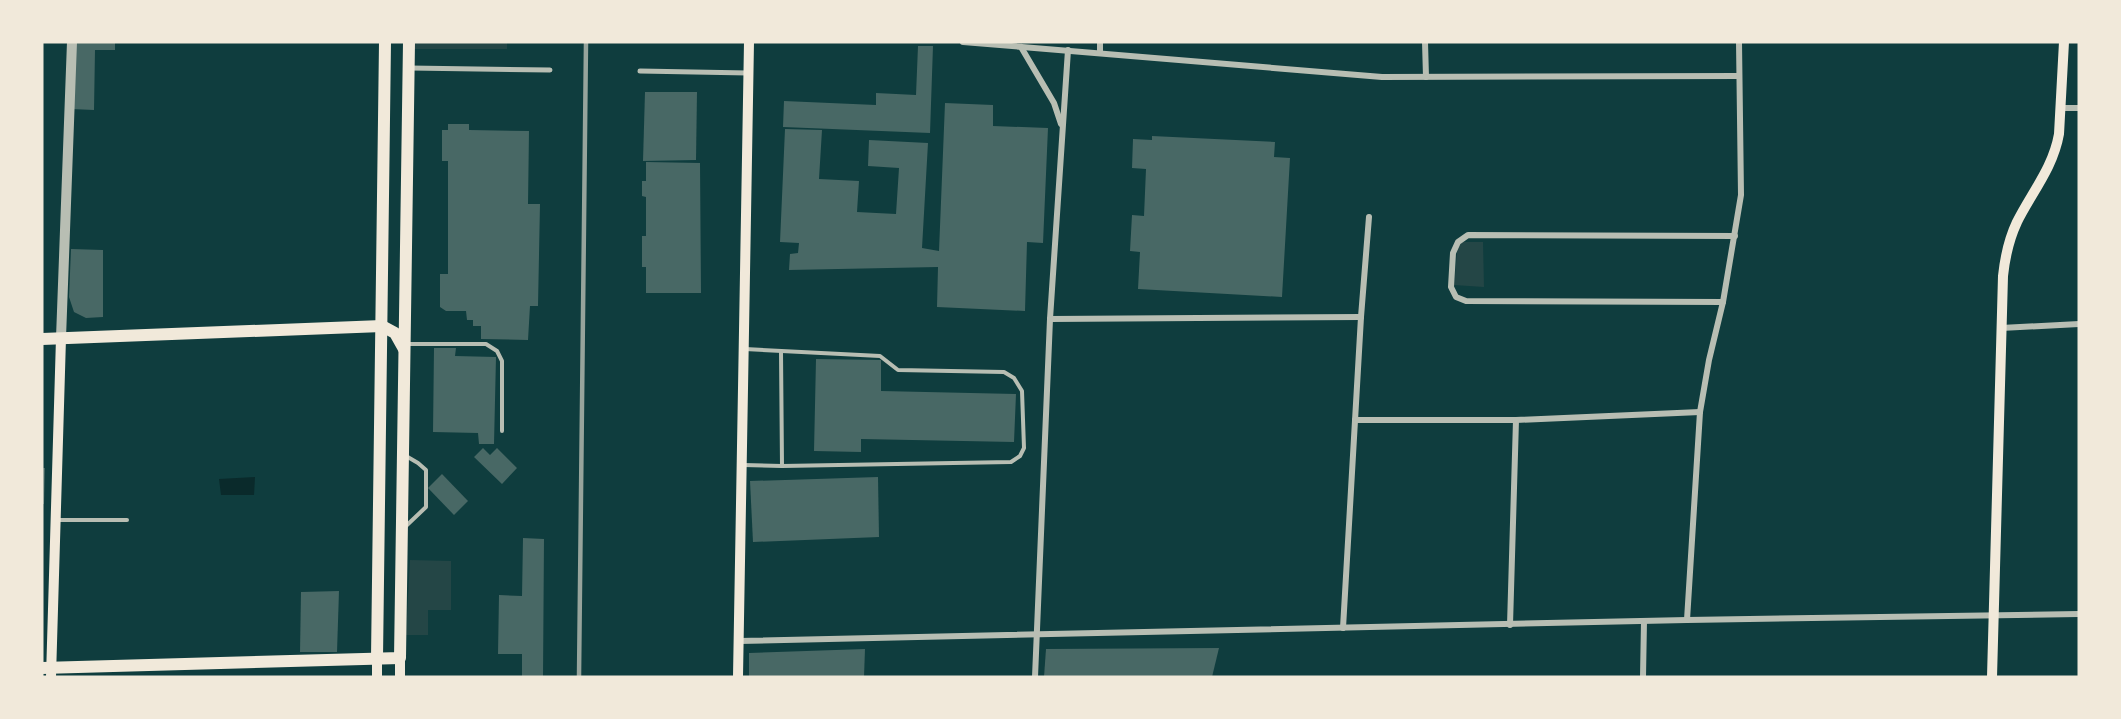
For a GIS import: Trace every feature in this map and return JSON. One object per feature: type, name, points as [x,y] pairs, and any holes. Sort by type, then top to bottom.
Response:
[{"type":"main road","points":[[377,677],[386,42]]},
{"type":"main road","points":[[400,677],[409,42]]},
{"type":"main road","points":[[738,677],[749,42]]},
{"type":"main road","points":[[1992,677],[2002,276],[2005,257],[2018,220],[2051,164],[2059,134],[2064,42]]},
{"type":"main road","points":[[42,339],[382,326],[395,333],[404,347]]},
{"type":"main road","points":[[61,338],[56,520],[48,671],[400,658]]},
{"type":"street","points":[[61,338],[72,42]]},
{"type":"street","points":[[963,42],[1023,44],[1337,74],[1426,77],[1739,76]]},
{"type":"street","points":[[1100,42],[1100,53]]},
{"type":"street","points":[[1425,42],[1426,77]]},
{"type":"street","points":[[1687,620],[1700,412],[1735,236],[1742,174],[1739,42]]},
{"type":"street","points":[[1023,44],[1054,103],[1063,127]]},
{"type":"street","points":[[1035,677],[1050,319],[1068,50]]},
{"type":"street","points":[[408,68],[550,70]]},
{"type":"street","points":[[640,71],[748,73]]},
{"type":"street","points":[[2061,108],[2079,108]]},
{"type":"street","points":[[1343,628],[1369,217]]},
{"type":"street","points":[[1723,302],[1466,301],[1456,297],[1452,287],[1453,253],[1458,242],[1468,235],[1735,236]]},
{"type":"street","points":[[1050,319],[1361,317]]},
{"type":"street","points":[[2001,328],[2079,324]]},
{"type":"street","points":[[1355,420],[1516,420],[1700,412]]},
{"type":"street","points":[[1510,625],[1516,420]]},
{"type":"street","points":[[739,641],[1687,620],[2079,614]]},
{"type":"street","points":[[1643,677],[1644,621]]},
{"type":"lane","points":[[404,347],[486,344],[497,351],[502,361],[502,431]]},
{"type":"lane","points":[[742,465],[1011,462],[1020,456],[1024,448],[1022,391],[1010,375],[998,372],[898,370],[880,356],[744,349]]},
{"type":"lane","points":[[782,351],[782,466]]},
{"type":"lane","points":[[402,534],[408,523],[426,507],[426,470],[403,455]]},
{"type":"lane","points":[[56,520],[127,520]]},
{"type":"shaded area","points":[[414,42],[507,42],[507,49],[413,49]]},
{"type":"shaded area","points":[[1458,242],[1483,242],[1484,287],[1454,285]]},
{"type":"shaded area","points":[[255,477],[254,495],[221,495],[219,479]]},
{"type":"shaded area","points":[[410,560],[451,561],[451,610],[428,610],[428,635],[406,635]]},
{"type":"building","points":[[74,42],[115,42],[115,50],[95,50],[94,110],[71,109]]},
{"type":"building","points":[[918,46],[933,46],[930,133],[783,127],[784,101],[876,105],[876,93],[916,95]]},
{"type":"building","points":[[645,92],[697,92],[696,160],[643,161]]},
{"type":"building","points":[[945,103],[993,105],[993,126],[1048,128],[1043,243],[1027,242],[1025,311],[937,307],[938,267],[789,270],[790,254],[798,253],[799,243],[780,242],[785,129],[822,130],[819,179],[859,181],[857,212],[896,214],[899,168],[868,166],[869,140],[928,143],[922,248],[939,251]]},
{"type":"building","points":[[448,124],[469,124],[469,130],[529,131],[528,204],[540,204],[538,306],[530,306],[528,340],[481,339],[481,326],[473,326],[473,320],[467,320],[466,311],[446,311],[440,307],[440,274],[448,274],[448,161],[442,161],[442,130],[448,130]]},
{"type":"building","points":[[1152,136],[1275,142],[1274,157],[1290,158],[1282,297],[1138,289],[1140,252],[1130,251],[1132,215],[1144,216],[1146,169],[1132,168],[1133,139],[1152,140]]},
{"type":"building","points":[[646,162],[700,163],[701,293],[646,293],[646,267],[642,267],[642,236],[646,236],[646,197],[642,196],[642,181],[646,181]]},
{"type":"building","points":[[71,249],[103,250],[103,317],[86,318],[74,312],[69,297]]},
{"type":"building","points":[[434,348],[456,348],[455,356],[496,357],[494,444],[479,444],[478,433],[433,432]]},
{"type":"building","points":[[816,359],[881,360],[881,391],[1016,394],[1014,442],[861,439],[861,452],[814,451]]},
{"type":"building","points":[[483,448],[490,455],[497,448],[517,468],[502,484],[474,457]]},
{"type":"building","points":[[42,468],[45,468],[44,504],[42,504]]},
{"type":"building","points":[[442,474],[468,501],[454,515],[428,488]]},
{"type":"building","points":[[878,477],[879,537],[753,542],[750,481]]},
{"type":"building","points":[[523,538],[544,539],[543,677],[522,677],[522,654],[498,654],[499,595],[522,596]]},
{"type":"building","points":[[339,591],[337,652],[300,652],[301,592]]},
{"type":"building","points":[[1219,648],[1212,677],[1044,677],[1046,649]]},
{"type":"building","points":[[865,649],[864,677],[749,677],[749,653]]},
{"type":"railway","points":[[579,677],[586,42]]}]
